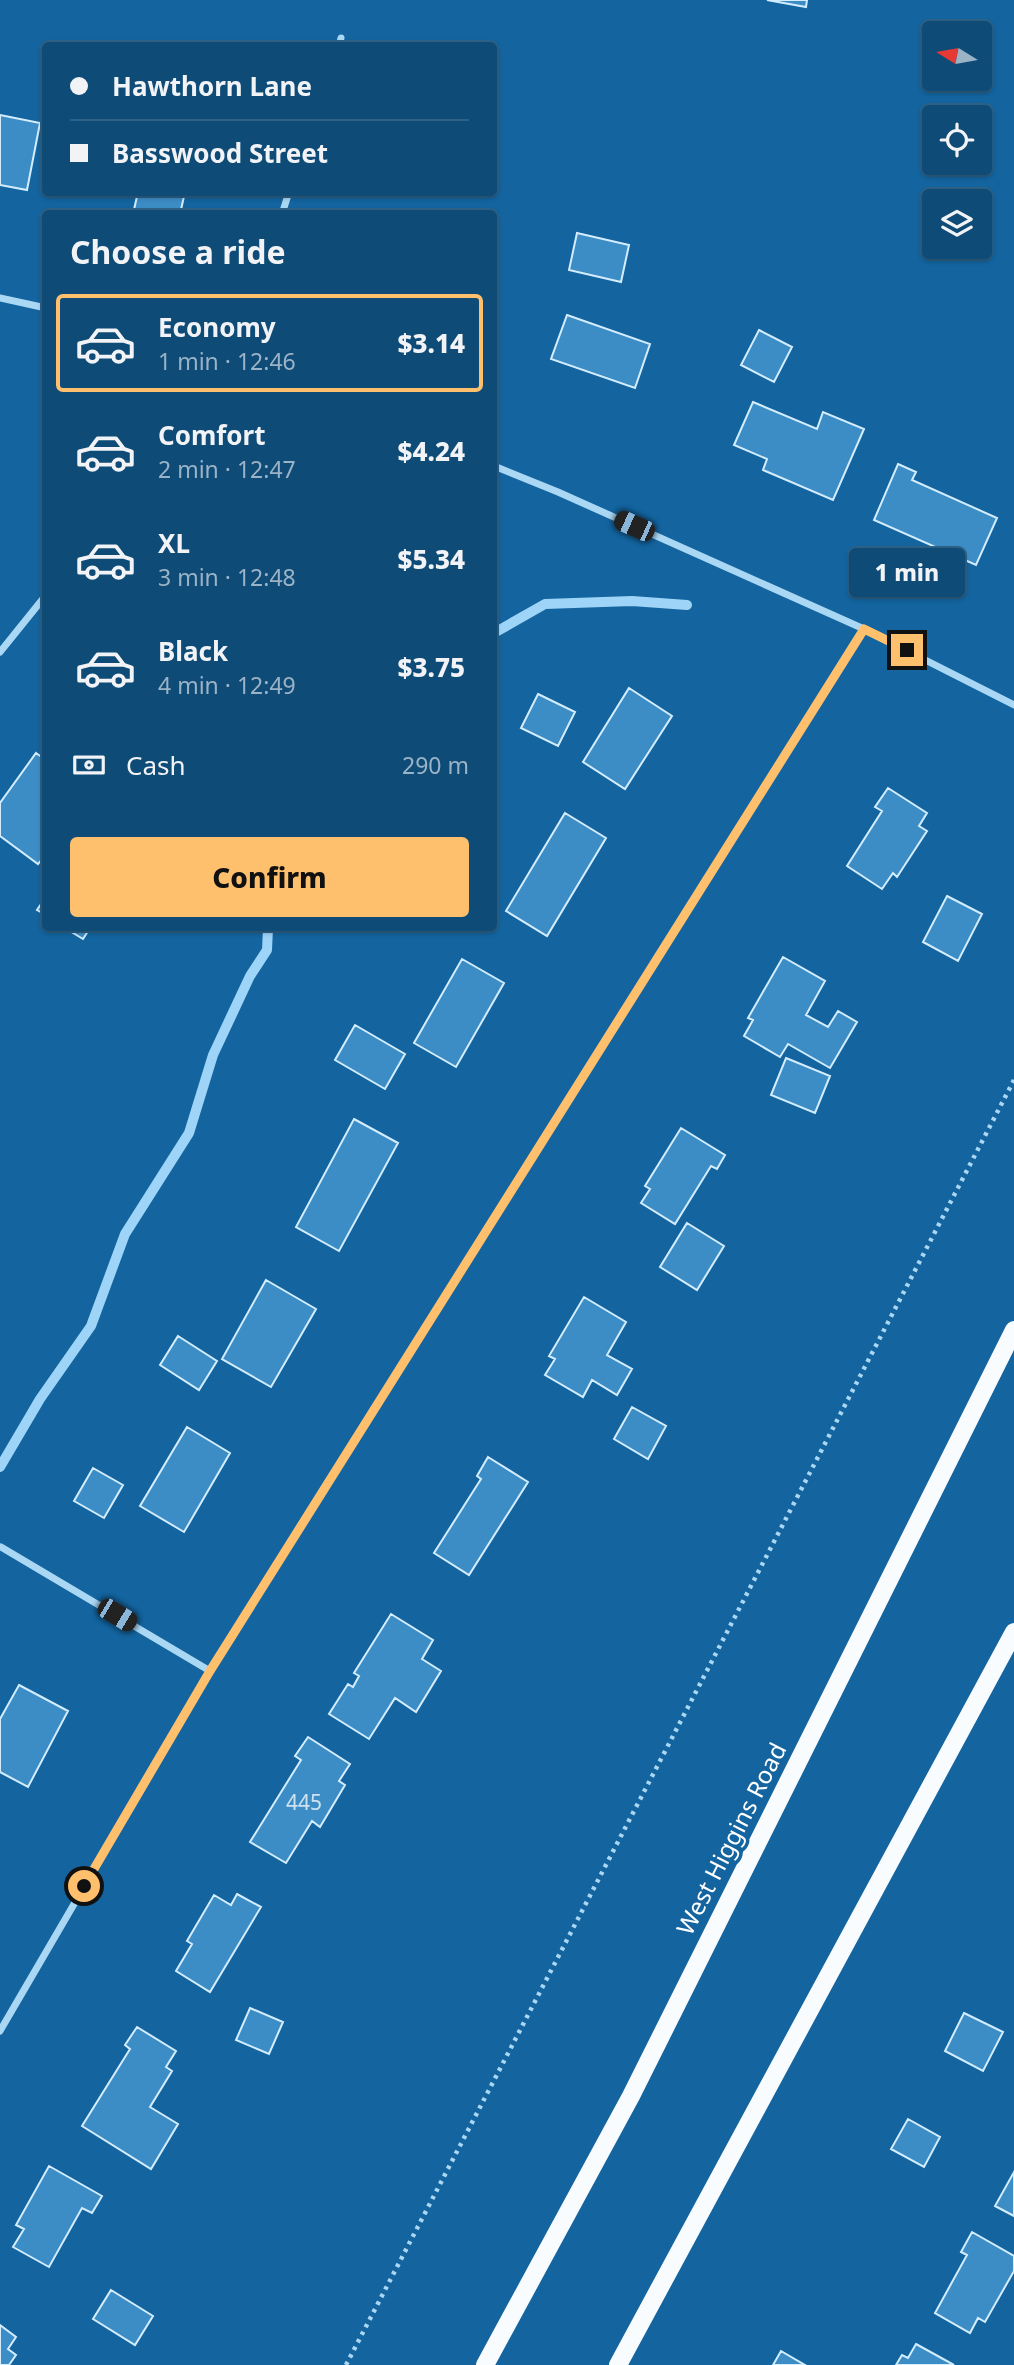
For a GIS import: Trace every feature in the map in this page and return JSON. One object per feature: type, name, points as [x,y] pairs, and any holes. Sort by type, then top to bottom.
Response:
[{"type":"main road","name":"West Higgins Road","points":[[485,2365],[631,2096],[1014,1330]]},
{"type":"main road","points":[[618,2365],[1014,1632]]},
{"type":"street","points":[[0,298],[42,307]]},
{"type":"street","points":[[497,467],[864,629],[1014,705]]},
{"type":"street","points":[[0,652],[42,600]]},
{"type":"street","points":[[0,2031],[210,1671],[864,629]]},
{"type":"street","points":[[1,1546],[210,1671]]},
{"type":"path","points":[[346,2365],[1014,1080]]},
{"type":"building","points":[[767,0],[807,0],[806,7]]},
{"type":"building","points":[[0,115],[40,123],[27,190],[0,185]]},
{"type":"building","points":[[137,196],[184,196],[181,210],[134,210]]},
{"type":"building","points":[[577,233],[629,245],[621,282],[569,270]]},
{"type":"building","points":[[567,315],[650,344],[635,388],[551,359]]},
{"type":"building","points":[[759,330],[792,347],[774,382],[741,365]]},
{"type":"building","points":[[753,402],[817,429],[823,412],[864,429],[833,500],[763,470],[767,459],[734,445]]},
{"type":"building","points":[[898,464],[916,472],[912,480],[997,518],[976,565],[874,520]]},
{"type":"building","points":[[629,688],[672,716],[625,789],[583,762]]},
{"type":"building","points":[[538,694],[575,712],[558,746],[521,728]]},
{"type":"building","points":[[36,753],[42,757],[42,859],[38,864],[0,836],[0,803]]},
{"type":"building","points":[[888,788],[927,813],[919,826],[927,831],[897,877],[893,873],[882,889],[847,866],[882,811],[875,807]]},
{"type":"building","points":[[565,813],[606,838],[547,936],[506,911]]},
{"type":"building","points":[[947,896],[982,914],[958,961],[923,942]]},
{"type":"building","points":[[70,931],[88,931],[83,939]]},
{"type":"building","points":[[783,957],[825,981],[806,1015],[828,1027],[838,1011],[857,1022],[830,1068],[788,1044],[780,1057],[744,1036],[753,1020],[748,1018]]},
{"type":"building","points":[[462,959],[504,983],[456,1067],[414,1043]]},
{"type":"building","points":[[355,1025],[405,1054],[385,1089],[335,1060]]},
{"type":"building","points":[[786,1058],[830,1076],[815,1113],[771,1095]]},
{"type":"building","points":[[354,1119],[398,1143],[339,1251],[296,1227]]},
{"type":"building","points":[[681,1128],[725,1155],[717,1169],[711,1166],[675,1224],[641,1203],[650,1189],[645,1186]]},
{"type":"building","points":[[687,1223],[724,1246],[697,1290],[660,1267]]},
{"type":"building","points":[[266,1280],[316,1309],[271,1387],[222,1359]]},
{"type":"building","points":[[584,1297],[626,1322],[607,1355],[632,1369],[617,1395],[592,1380],[583,1397],[545,1375],[555,1359],[549,1356]]},
{"type":"building","points":[[178,1336],[217,1361],[199,1390],[160,1365]]},
{"type":"building","points":[[632,1407],[666,1426],[648,1459],[614,1439]]},
{"type":"building","points":[[187,1427],[230,1453],[184,1532],[140,1506]]},
{"type":"building","points":[[488,1457],[528,1482],[469,1575],[434,1553],[481,1479],[477,1476]]},
{"type":"building","points":[[93,1468],[123,1485],[104,1518],[74,1501]]},
{"type":"building","points":[[391,1614],[433,1640],[422,1659],[441,1671],[416,1712],[395,1698],[369,1739],[329,1714],[348,1684],[353,1687],[359,1676],[354,1673]]},
{"type":"building","points":[[19,1685],[68,1711],[28,1787],[0,1772],[0,1719]]},
{"type":"building","points":[[308,1737],[350,1764],[339,1781],[345,1785],[320,1827],[312,1821],[286,1863],[250,1842],[301,1760],[295,1756]]},
{"type":"building","points":[[237,1894],[261,1907],[210,1992],[176,1971],[192,1944],[187,1941],[214,1895],[231,1905]]},
{"type":"building","points":[[250,2008],[283,2022],[269,2054],[236,2040]]},
{"type":"building","points":[[964,2013],[1003,2032],[983,2071],[945,2051]]},
{"type":"building","points":[[137,2027],[176,2051],[166,2067],[172,2071],[150,2107],[178,2124],[151,2169],[82,2126],[130,2049],[125,2045]]},
{"type":"building","points":[[908,2119],[940,2137],[924,2167],[891,2149]]},
{"type":"building","points":[[49,2166],[102,2196],[92,2213],[82,2208],[49,2267],[13,2247],[24,2229],[16,2225]]},
{"type":"building","points":[[1014,2172],[1014,2216],[995,2206]]},
{"type":"building","points":[[972,2232],[1014,2256],[1014,2271],[985,2322],[978,2318],[970,2333],[935,2313],[967,2255],[961,2252]]},
{"type":"building","points":[[111,2290],[153,2316],[135,2345],[93,2319]]},
{"type":"building","points":[[0,2325],[16,2337],[8,2349],[16,2355],[9,2365],[0,2365]]},
{"type":"building","points":[[916,2344],[954,2365],[896,2365],[902,2355],[908,2358]]},
{"type":"building","points":[[781,2351],[805,2365],[773,2365]]},
{"type":"waterway","points":[[497,631],[545,604],[632,601],[687,605]]},
{"type":"waterway","points":[[0,1467],[40,1399],[91,1326],[125,1234],[189,1133],[213,1055],[250,976],[267,950],[268,931]]},
{"type":"route","points":[[84,1886],[210,1671],[864,629],[907,650]]}]
